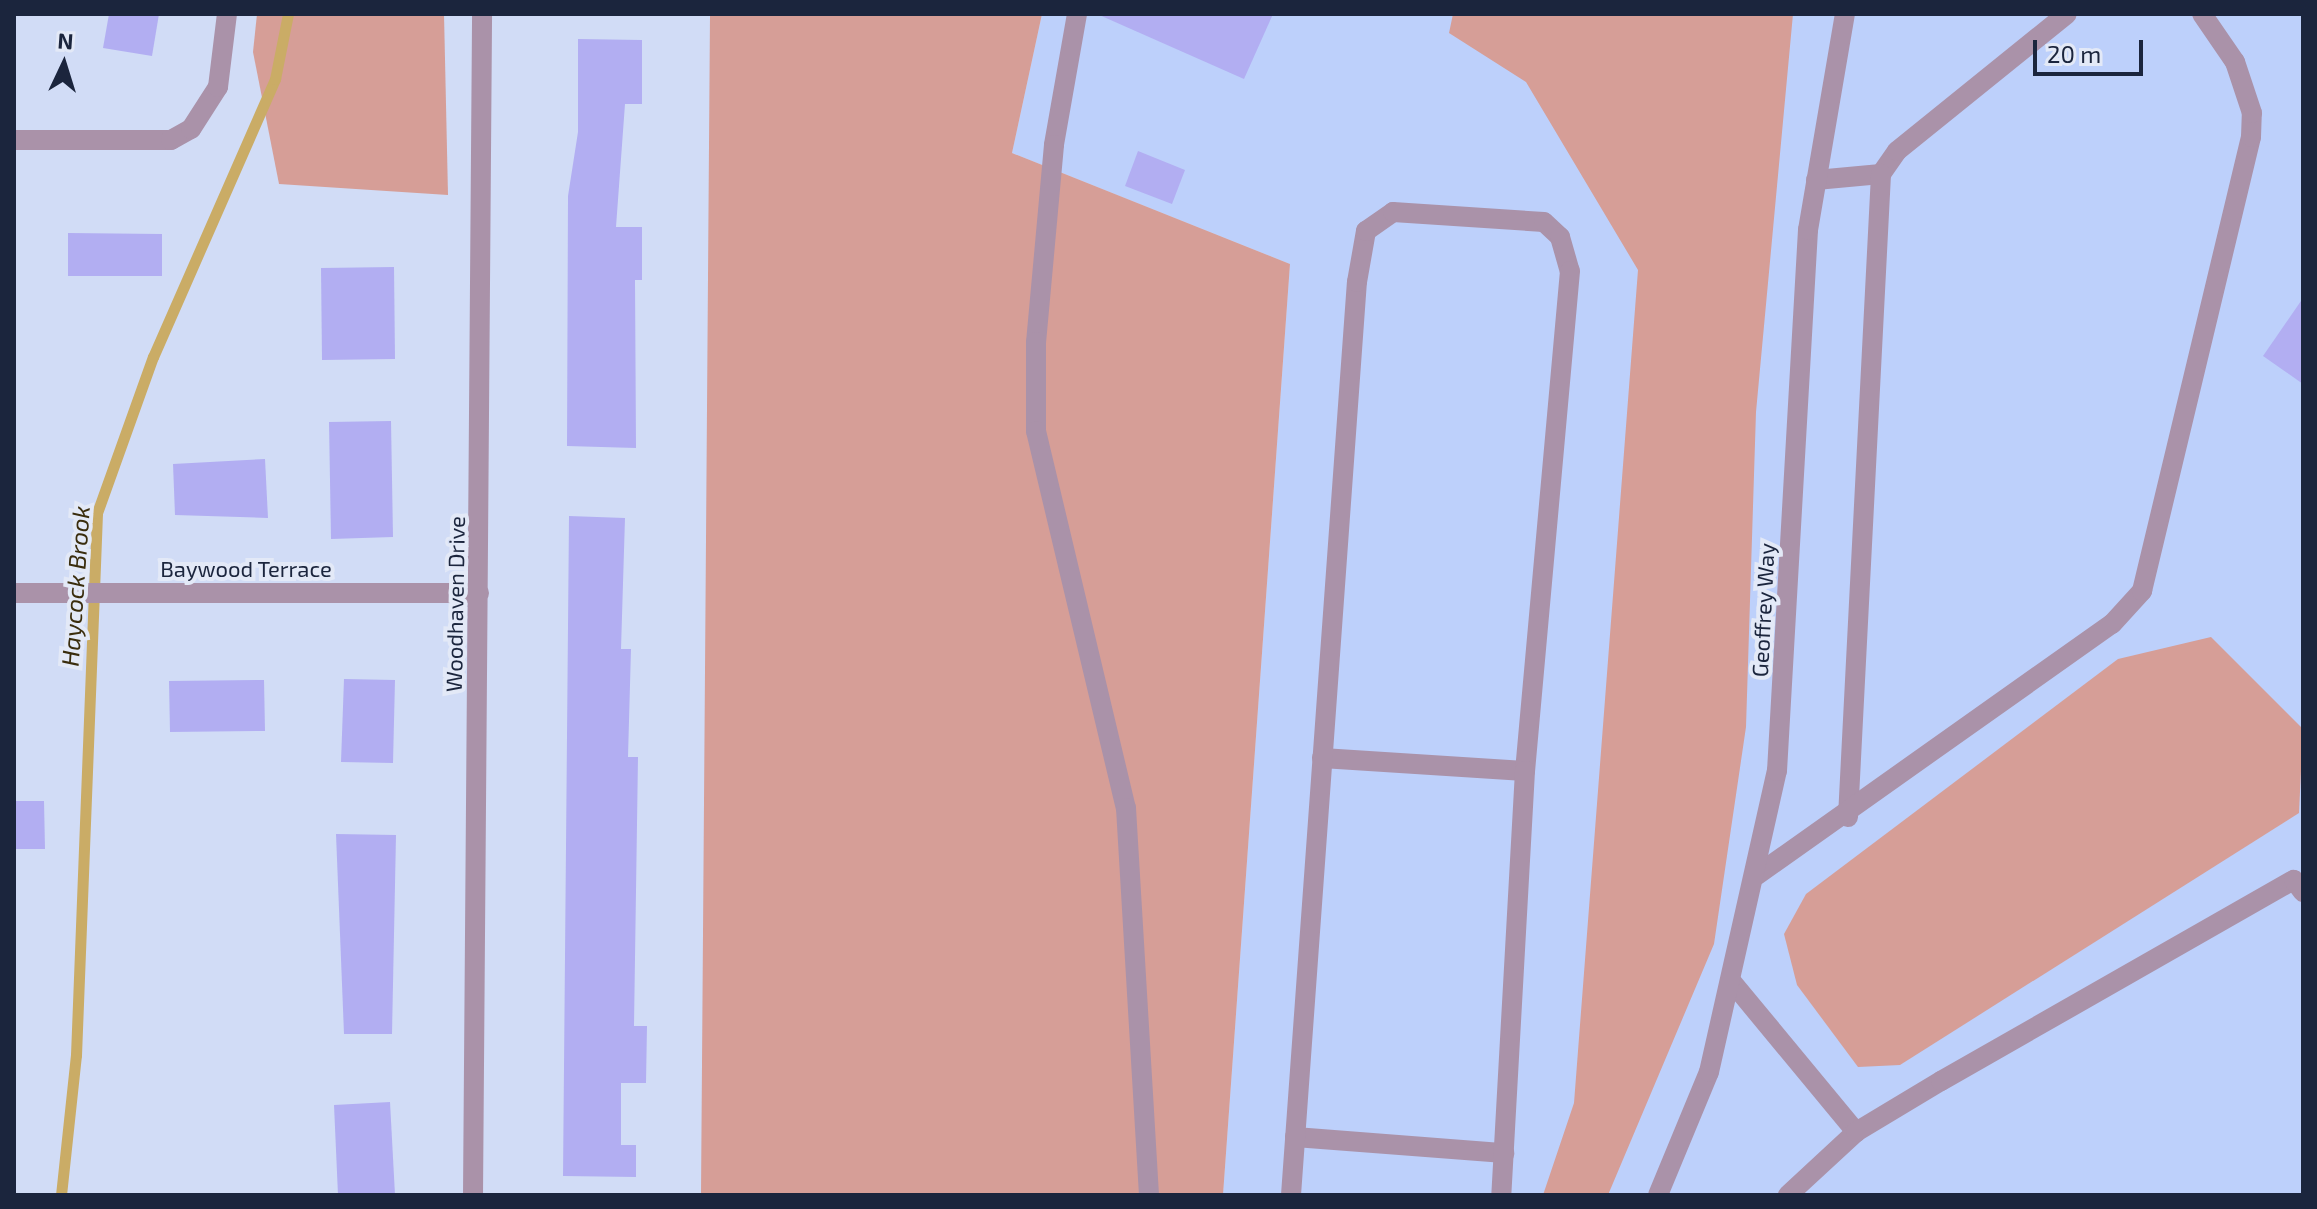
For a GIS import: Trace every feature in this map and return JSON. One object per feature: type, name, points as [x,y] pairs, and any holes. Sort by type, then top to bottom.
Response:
[{"type":"street","points":[[14,140],[171,140],[191,129],[218,87],[227,14]]},
{"type":"street","name":"Woodhaven Drive","points":[[473,1195],[482,14]]},
{"type":"street","points":[[1077,14],[1054,145],[1036,342],[1036,431],[1126,808],[1149,1195]]},
{"type":"street","name":"Geoffrey Way","points":[[1658,1195],[1709,1072],[1757,875],[1777,771],[1797,366],[1816,180],[1845,14]]},
{"type":"street","points":[[1848,817],[1881,174],[1897,151],[2067,14]]},
{"type":"street","points":[[1757,875],[1848,817],[2112,624],[2142,591],[2251,137],[2252,113],[2235,62],[2202,14]]},
{"type":"street","points":[[1816,180],[1881,174]]},
{"type":"street","points":[[1291,1195],[1357,282],[1366,231],[1393,212],[1544,222],[1567,252],[1525,771],[1501,1195]]},
{"type":"street","name":"Baywood Terrace","points":[[14,593],[479,593]]},
{"type":"street","points":[[1322,758],[1525,771]]},
{"type":"street","points":[[1788,1195],[1856,1132],[2294,880],[2303,892]]},
{"type":"street","points":[[1732,982],[1856,1132]]},
{"type":"street","points":[[1295,1137],[1504,1153]]},
{"type":"shaded area","points":[[257,14],[444,14],[448,195],[279,184],[253,52]]},
{"type":"shaded area","points":[[710,14],[1042,14],[1012,153],[1290,264],[1223,1195],[701,1195]]},
{"type":"shaded area","points":[[1042,14],[2303,14],[2303,1195],[1223,1195],[1290,264],[1012,153]]},
{"type":"shaded area","points":[[1453,14],[1793,14],[1756,412],[1746,727],[1714,944],[1608,1195],[1543,1195],[1574,1103],[1638,270],[1526,82],[1449,33]]},
{"type":"shaded area","points":[[2211,637],[2303,729],[2299,813],[1900,1065],[1858,1067],[1797,985],[1784,934],[1806,894],[2118,659]]},
{"type":"building","points":[[109,14],[159,14],[152,56],[103,48]]},
{"type":"building","points":[[1097,14],[1273,14],[1244,79]]},
{"type":"building","points":[[578,39],[642,40],[642,104],[625,104],[616,227],[642,227],[642,280],[635,280],[636,448],[567,446],[568,196],[578,132]]},
{"type":"building","points":[[1138,151],[1185,170],[1172,204],[1125,186]]},
{"type":"building","points":[[68,233],[162,234],[162,276],[68,276]]},
{"type":"building","points":[[394,267],[395,359],[322,360],[321,268]]},
{"type":"building","points":[[2303,298],[2303,384],[2263,356]]},
{"type":"building","points":[[391,421],[393,537],[331,539],[329,422]]},
{"type":"building","points":[[265,459],[268,518],[175,515],[173,464]]},
{"type":"building","points":[[569,516],[625,518],[621,649],[631,649],[628,757],[638,757],[634,1026],[647,1026],[646,1083],[621,1083],[621,1145],[636,1145],[636,1177],[563,1176]]},
{"type":"building","points":[[344,679],[395,680],[393,763],[341,762]]},
{"type":"building","points":[[264,680],[265,731],[170,732],[169,681]]},
{"type":"building","points":[[14,801],[44,801],[45,849],[14,849]]},
{"type":"building","points":[[336,834],[396,835],[392,1034],[344,1034]]},
{"type":"building","points":[[390,1102],[395,1195],[338,1195],[334,1105]]},
{"type":"waterway","name":"Haycock Brook","points":[[61,1195],[76,1055],[97,513],[153,357],[275,79],[288,14]]}]
